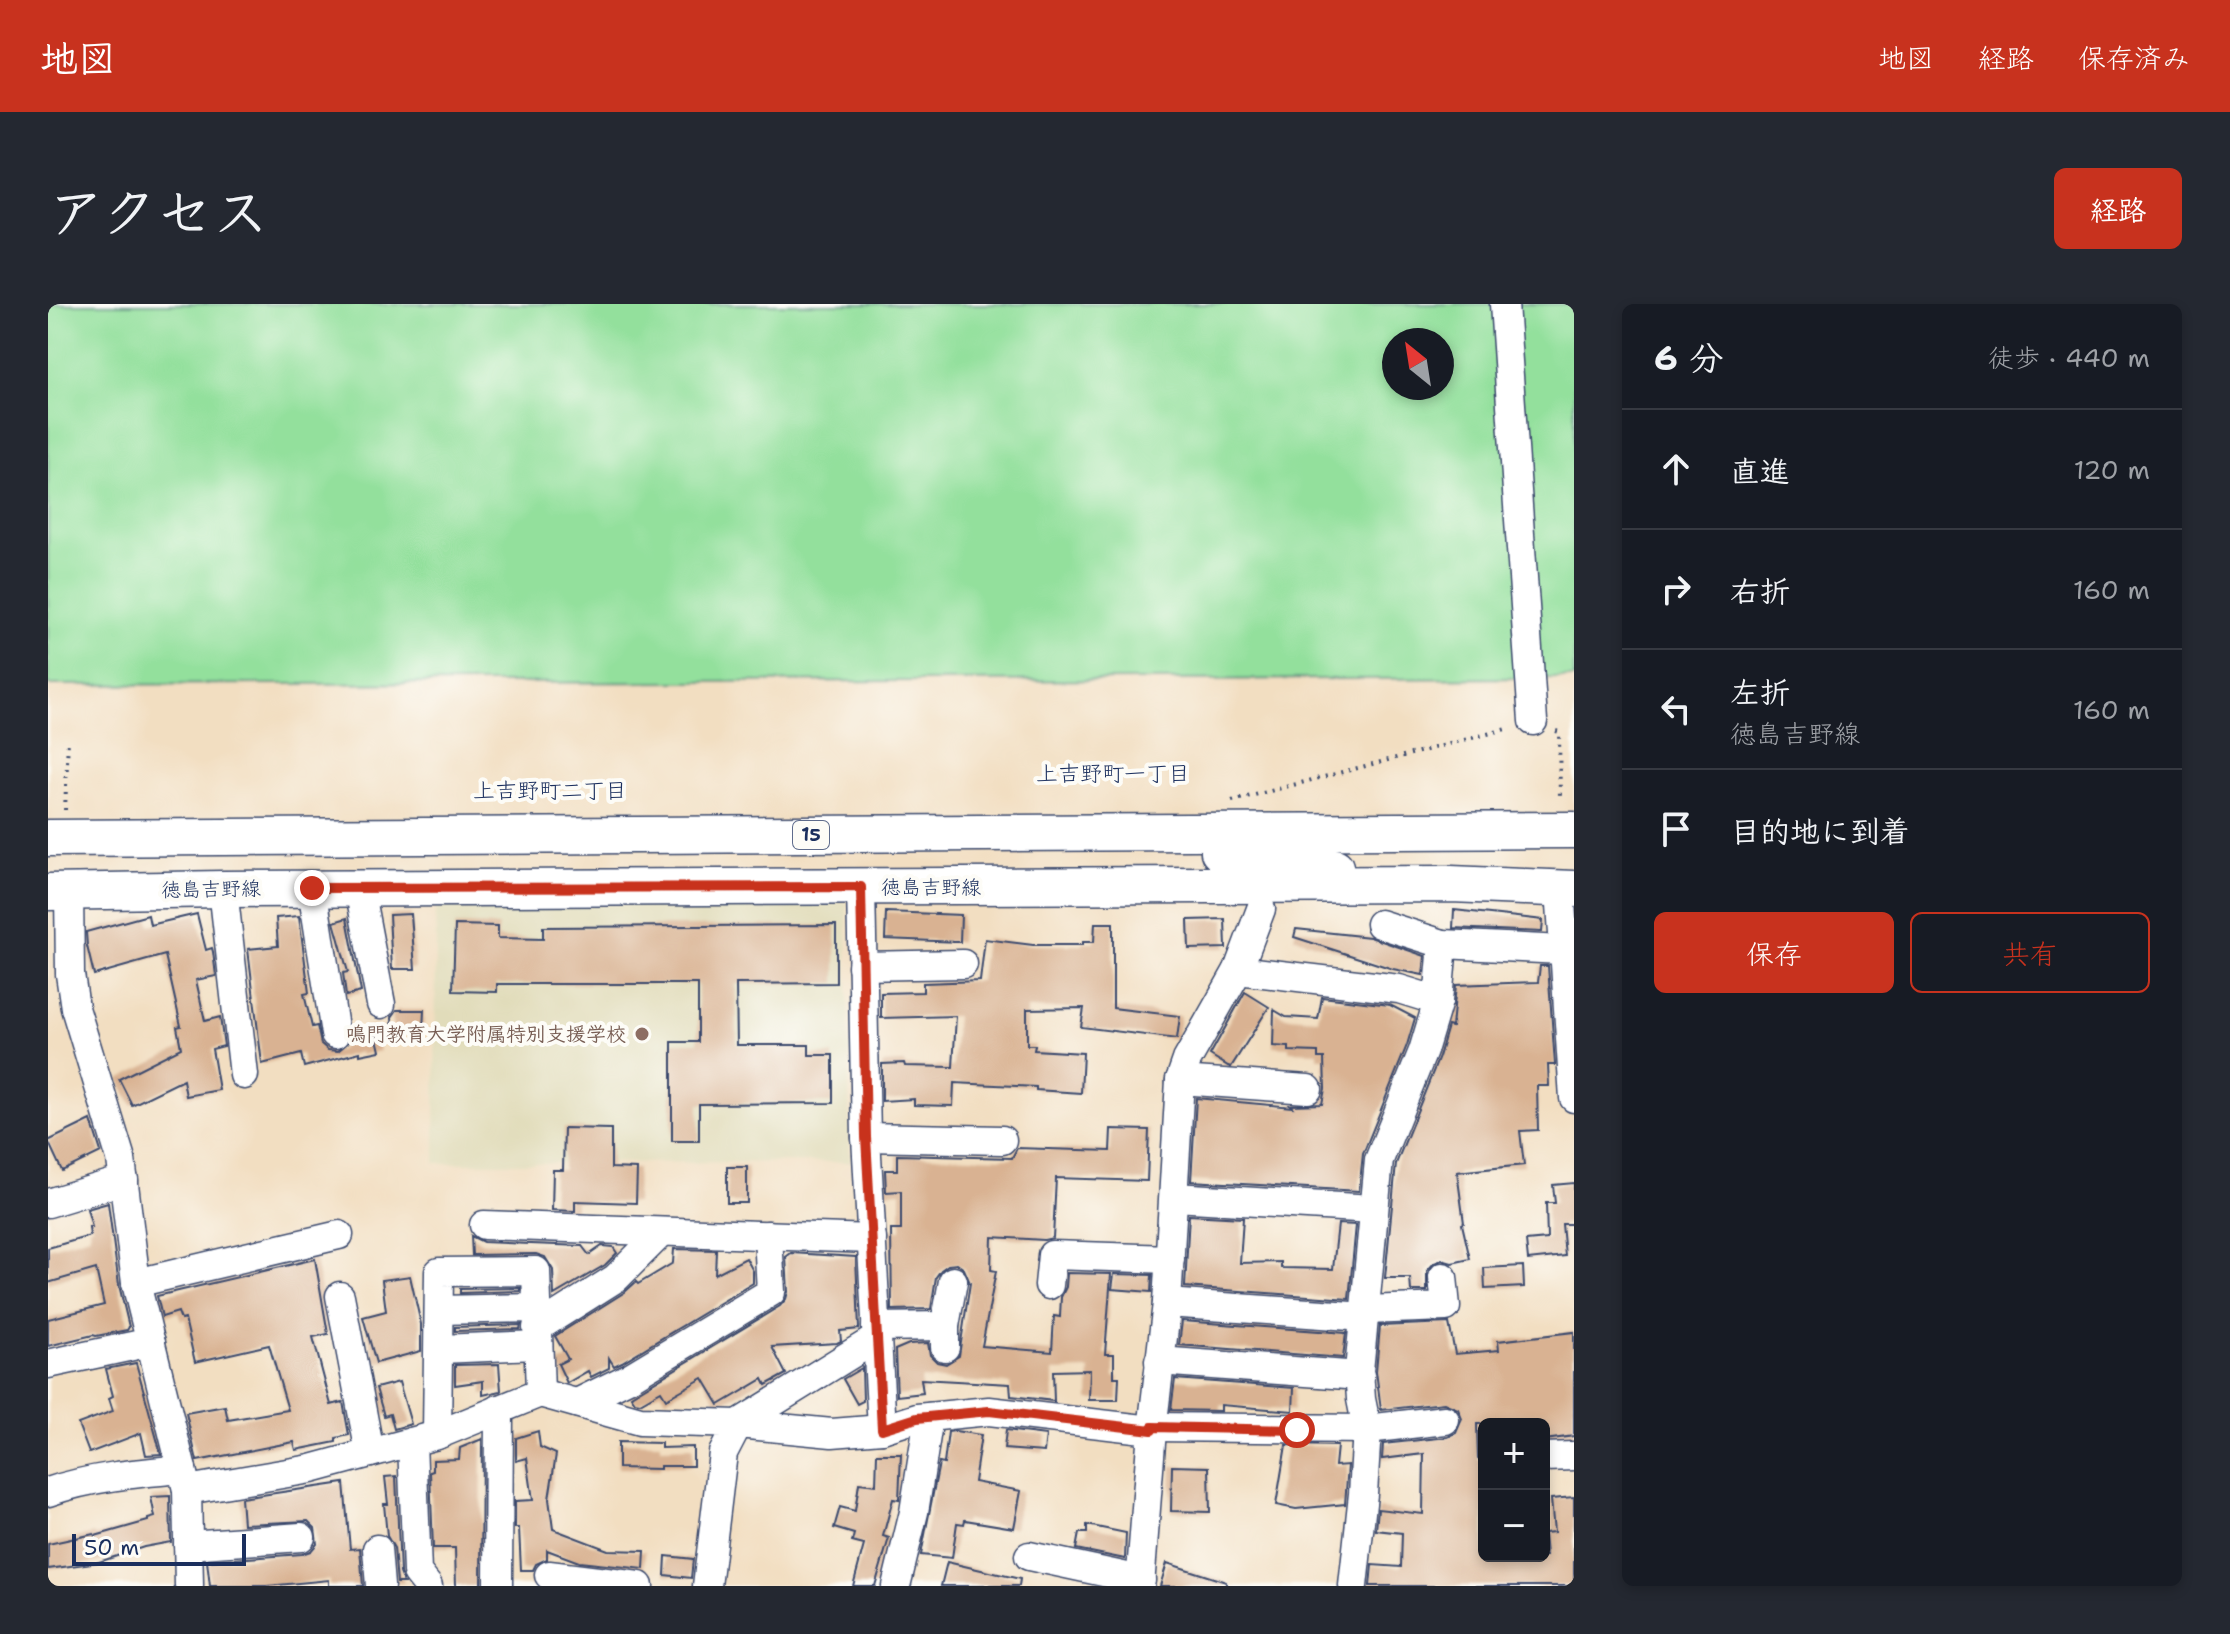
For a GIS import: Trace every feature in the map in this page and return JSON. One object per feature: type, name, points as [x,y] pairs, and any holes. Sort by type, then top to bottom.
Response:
[{"type":"main road","name":"15","points":[[56,826],[1119,834],[1567,817]]},
{"type":"main road","points":[[1119,834],[1157,845],[1298,861],[1451,884]]},
{"type":"main road","name":"徳島吉野線","points":[[59,892],[312,888],[1451,884],[1567,889]]},
{"type":"street","points":[[1504,304],[1546,726]]},
{"type":"street","points":[[861,887],[866,1137],[882,1429]]},
{"type":"street","points":[[312,888],[335,1034]]},
{"type":"street","points":[[359,888],[381,1004]]},
{"type":"street","points":[[223,889],[244,1075]]},
{"type":"street","points":[[1567,889],[1562,950],[1574,1098]]},
{"type":"street","points":[[59,892],[75,1008],[121,1159],[136,1283],[184,1480],[189,1586]]},
{"type":"street","points":[[1029,1556],[1140,1583],[1152,1429],[1167,1303],[1180,1080],[1187,1060],[1238,970],[1261,909]]},
{"type":"street","points":[[1380,924],[1443,944],[1562,950]]},
{"type":"street","points":[[1353,1586],[1367,1429],[1360,1376],[1379,1160],[1423,1051],[1438,1001],[1443,944]]},
{"type":"street","points":[[862,966],[963,964]]},
{"type":"street","points":[[1238,970],[1399,989],[1438,1001]]},
{"type":"street","points":[[1180,1080],[1308,1089]]},
{"type":"street","points":[[866,1137],[1002,1140]]},
{"type":"street","points":[[48,1203],[124,1180]]},
{"type":"street","points":[[1175,1197],[1373,1209]]},
{"type":"street","points":[[484,1225],[872,1239]]},
{"type":"street","points":[[440,1349],[537,1327],[616,1278],[662,1232]]},
{"type":"street","points":[[136,1283],[339,1235]]},
{"type":"street","points":[[577,1403],[630,1377],[771,1292],[768,1235]]},
{"type":"street","points":[[1049,1285],[1052,1255],[1170,1259]]},
{"type":"street","points":[[428,1586],[417,1572],[425,1438],[440,1349],[439,1272],[536,1271],[540,1393]]},
{"type":"street","points":[[1167,1303],[1366,1314],[1446,1307],[1443,1277]]},
{"type":"street","points":[[707,1586],[723,1453],[738,1424],[877,1333],[945,1336],[953,1281]]},
{"type":"street","points":[[340,1296],[370,1453]]},
{"type":"street","points":[[439,1310],[537,1327]]},
{"type":"street","points":[[48,1364],[151,1342]]},
{"type":"street","points":[[1159,1361],[1360,1376]]},
{"type":"street","points":[[48,1492],[68,1485],[135,1473],[184,1480],[311,1469],[425,1438],[540,1393],[640,1421],[738,1424],[832,1433],[882,1429],[929,1417],[989,1411],[1152,1429],[1367,1429],[1445,1420]]},
{"type":"street","points":[[498,1586],[499,1409]]},
{"type":"street","points":[[896,1586],[914,1512],[929,1417]]},
{"type":"street","points":[[1550,1457],[1574,1456]]},
{"type":"street","points":[[188,1545],[301,1537]]},
{"type":"street","points":[[377,1549],[380,1586]]},
{"type":"street","points":[[549,1575],[639,1586]]},
{"type":"path","points":[[1229,802],[1546,726],[1567,817]]},
{"type":"path","points":[[56,826],[68,740]]},
{"type":"shaded area","name":"鳴門教育大学附属特別支援学校","points":[[847,902],[850,1162],[435,1163],[436,906]]},
{"type":"green space","points":[[48,304],[1574,304],[1574,678],[48,685]]},
{"type":"building","points":[[1454,910],[1543,920],[1542,932],[1453,928]]},
{"type":"building","points":[[886,912],[961,915],[960,942],[885,939]]},
{"type":"building","points":[[197,914],[206,950],[212,948],[216,976],[196,980],[205,1021],[220,1017],[224,1046],[212,1049],[219,1090],[186,1096],[183,1080],[132,1105],[119,1079],[181,1048],[177,1027],[181,1026],[165,955],[94,975],[86,932],[148,915],[150,925]]},
{"type":"building","points":[[411,914],[415,969],[392,969],[389,915]]},
{"type":"building","points":[[299,916],[309,993],[304,994],[312,1027],[317,1026],[321,1044],[328,1050],[338,1051],[350,1041],[352,1031],[374,1026],[380,1051],[360,1055],[360,1052],[304,1067],[301,1054],[262,1064],[248,949],[278,946],[276,918]]},
{"type":"building","points":[[347,918],[361,992],[346,996],[343,973],[348,972],[334,922]]},
{"type":"building","points":[[1225,919],[1226,948],[1189,949],[1188,920]]},
{"type":"building","points":[[1095,923],[1113,923],[1113,1008],[1180,1016],[1177,1039],[1081,1027],[1084,1008],[1027,1009],[1027,1045],[1035,1045],[1034,1050],[1083,1053],[1081,1093],[1036,1090],[1036,1087],[954,1083],[953,1106],[914,1105],[914,1099],[882,1101],[882,1064],[953,1067],[956,1016],[881,1018],[881,993],[923,992],[923,983],[980,981],[985,939],[1033,945],[1083,945],[1083,942],[1094,942]]},
{"type":"building","points":[[455,925],[498,926],[498,938],[543,939],[543,927],[836,925],[836,983],[736,984],[737,1045],[809,1045],[809,1055],[833,1055],[833,1103],[699,1104],[699,1141],[672,1141],[672,1042],[698,1042],[698,984],[497,984],[497,992],[453,991]]},
{"type":"building","points":[[1296,929],[1370,937],[1425,956],[1423,975],[1393,969],[1294,937]]},
{"type":"building","points":[[1540,966],[1548,966],[1555,1065],[1548,1065],[1549,1086],[1537,1086],[1538,1130],[1520,1131],[1524,1165],[1457,1172],[1462,1224],[1470,1259],[1434,1263],[1427,1271],[1427,1291],[1411,1291],[1410,1278],[1385,1278],[1396,1164],[1439,1057],[1448,1026],[1452,1027],[1456,985],[1538,982]]},
{"type":"building","points":[[1245,992],[1269,1007],[1231,1067],[1210,1055]]},
{"type":"building","points":[[1322,997],[1390,1005],[1415,1018],[1363,1154],[1359,1191],[1191,1181],[1196,1098],[1292,1107],[1290,1105],[1322,1104],[1324,1058],[1318,1058],[1318,1052],[1289,1051],[1289,1047],[1273,1046],[1274,1010],[1286,1017],[1318,1019]]},
{"type":"building","points":[[397,1010],[424,1010],[423,1031],[393,1030],[392,1017]]},
{"type":"building","points":[[91,1120],[101,1152],[62,1171],[48,1141]]},
{"type":"building","points":[[564,1128],[611,1129],[611,1168],[637,1169],[636,1203],[575,1201],[575,1211],[552,1210],[553,1170],[563,1170]]},
{"type":"building","points":[[1111,1129],[1149,1130],[1147,1181],[1056,1178],[1053,1238],[992,1237],[991,1270],[996,1271],[982,1346],[1052,1352],[1054,1316],[1060,1317],[1067,1273],[1111,1274],[1105,1354],[1114,1354],[1114,1377],[1119,1377],[1118,1400],[1089,1400],[1090,1370],[1053,1371],[1054,1401],[1011,1396],[1010,1384],[921,1379],[923,1393],[897,1396],[895,1350],[909,1344],[928,1343],[930,1355],[937,1362],[946,1364],[959,1356],[970,1283],[964,1269],[957,1264],[948,1265],[936,1277],[931,1309],[892,1310],[891,1230],[901,1230],[901,1191],[886,1192],[885,1170],[897,1170],[897,1155],[1012,1158],[1017,1148],[1110,1151]]},
{"type":"building","points":[[727,1167],[747,1167],[747,1203],[727,1203]]},
{"type":"building","points":[[1574,1183],[1574,1224],[1562,1224],[1565,1256],[1528,1260],[1526,1241],[1547,1239],[1546,1203],[1555,1203],[1553,1185]]},
{"type":"building","points":[[108,1203],[119,1285],[129,1327],[127,1330],[48,1346],[48,1319],[104,1305],[96,1269],[48,1283],[48,1248],[90,1236],[89,1227],[92,1227],[87,1209]]},
{"type":"building","points":[[1189,1215],[1243,1218],[1240,1263],[1281,1262],[1281,1268],[1333,1269],[1338,1224],[1356,1225],[1349,1299],[1185,1287]]},
{"type":"building","points":[[471,1236],[483,1242],[582,1246],[589,1255],[602,1246],[613,1247],[617,1253],[605,1265],[554,1295],[553,1270],[545,1257],[536,1254],[472,1255]]},
{"type":"building","points":[[674,1249],[716,1250],[715,1274],[746,1258],[753,1271],[753,1283],[622,1362],[614,1366],[609,1358],[609,1368],[591,1377],[588,1371],[567,1383],[558,1364],[568,1359],[555,1336],[636,1282],[638,1284],[673,1263]]},
{"type":"building","points":[[791,1253],[856,1257],[859,1329],[840,1331],[841,1341],[837,1343],[772,1347],[786,1374],[766,1385],[763,1379],[719,1405],[703,1378],[666,1399],[661,1391],[640,1403],[635,1402],[631,1396],[780,1306],[788,1292],[786,1257]]},
{"type":"building","points":[[315,1259],[328,1334],[313,1337],[331,1405],[343,1402],[349,1435],[336,1438],[336,1442],[296,1450],[294,1442],[197,1461],[186,1413],[225,1406],[228,1420],[288,1410],[269,1345],[195,1362],[185,1319],[181,1320],[178,1312],[162,1317],[157,1296]]},
{"type":"building","points":[[1523,1266],[1524,1287],[1485,1289],[1484,1268]]},
{"type":"building","points":[[1114,1274],[1152,1275],[1151,1292],[1112,1289]]},
{"type":"building","points":[[410,1276],[421,1324],[421,1351],[376,1363],[363,1317],[386,1311],[382,1280]]},
{"type":"building","points":[[520,1288],[520,1291],[460,1293],[460,1289]]},
{"type":"building","points":[[1182,1321],[1346,1333],[1343,1358],[1179,1345]]},
{"type":"building","points":[[1449,1323],[1455,1354],[1499,1350],[1498,1341],[1574,1332],[1574,1436],[1550,1439],[1550,1418],[1478,1418],[1477,1424],[1478,1562],[1550,1562],[1550,1532],[1554,1532],[1551,1499],[1574,1497],[1574,1586],[1370,1586],[1372,1565],[1401,1567],[1402,1533],[1376,1530],[1378,1509],[1423,1514],[1424,1454],[1382,1459],[1383,1444],[1448,1437],[1456,1433],[1462,1419],[1458,1409],[1444,1403],[1381,1410],[1376,1371],[1380,1326]]},
{"type":"building","points":[[521,1325],[520,1329],[455,1331],[455,1327]]},
{"type":"building","points":[[136,1363],[161,1454],[146,1455],[141,1433],[89,1453],[78,1424],[113,1411],[109,1398],[113,1396],[106,1369]]},
{"type":"building","points":[[499,1364],[501,1391],[483,1395],[483,1381],[455,1385],[455,1365]]},
{"type":"building","points":[[862,1368],[863,1401],[857,1404],[843,1379]]},
{"type":"building","points":[[1175,1379],[1294,1388],[1293,1411],[1221,1405],[1221,1411],[1171,1410]]},
{"type":"building","points":[[399,1382],[411,1424],[394,1429],[390,1414],[384,1416],[376,1388]]},
{"type":"building","points":[[1006,1430],[1046,1435],[1044,1452],[1004,1449]]},
{"type":"building","points":[[538,1431],[540,1447],[556,1454],[549,1499],[553,1529],[608,1550],[645,1551],[644,1569],[579,1562],[547,1550],[547,1559],[536,1564],[533,1570],[521,1570],[515,1501],[533,1500],[527,1458],[516,1461],[516,1438]]},
{"type":"building","points":[[948,1432],[981,1435],[974,1482],[1021,1491],[1014,1528],[965,1520],[964,1524],[957,1523],[952,1558],[921,1555],[939,1463],[944,1464]]},
{"type":"building","points":[[482,1439],[481,1586],[456,1586],[455,1548],[433,1548],[430,1472],[433,1471],[433,1460],[459,1459],[460,1448]]},
{"type":"building","points":[[618,1442],[661,1443],[661,1448],[693,1447],[693,1466],[618,1468]]},
{"type":"building","points":[[1286,1445],[1337,1446],[1335,1466],[1348,1465],[1345,1504],[1296,1509],[1276,1505]]},
{"type":"building","points":[[877,1454],[901,1454],[899,1500],[893,1499],[883,1536],[889,1538],[875,1586],[853,1586],[864,1545],[852,1542],[854,1534],[834,1528],[840,1507],[855,1511],[859,1483],[876,1485]]},
{"type":"building","points":[[1172,1466],[1209,1467],[1210,1512],[1171,1511]]},
{"type":"building","points":[[396,1476],[400,1573],[404,1583],[397,1583],[394,1548],[387,1536],[384,1504],[388,1504],[385,1477]]},
{"type":"building","points":[[344,1483],[350,1549],[360,1548],[363,1586],[329,1586],[329,1580],[267,1586],[210,1586],[207,1561],[302,1554],[311,1551],[317,1544],[315,1528],[308,1521],[243,1524],[241,1498]]},
{"type":"building","points":[[170,1496],[171,1542],[144,1547],[99,1562],[48,1569],[48,1544],[95,1536],[148,1521],[155,1517],[151,1497]]},
{"type":"building","points":[[1087,1525],[1126,1533],[1125,1559],[1076,1549],[1079,1533],[1087,1533]]},
{"type":"building","points":[[666,1556],[693,1559],[691,1578],[665,1575]]},
{"type":"building","points":[[947,1562],[1020,1579],[1019,1586],[941,1586]]},
{"type":"building","points":[[1167,1563],[1226,1582],[1226,1586],[1160,1586]]},
{"type":"place","name":"鳴門教育大学附属特別支援学校","points":[[642,1034]]},
{"type":"district","name":"上吉野町一丁目","points":[[1113,773]]},
{"type":"district","name":"上吉野町二丁目","points":[[550,790]]},
{"type":"route","points":[[312,888],[861,887],[866,1137],[882,1429],[917,1418],[989,1411],[1152,1430],[1152,1427],[1211,1427],[1297,1430]]}]
